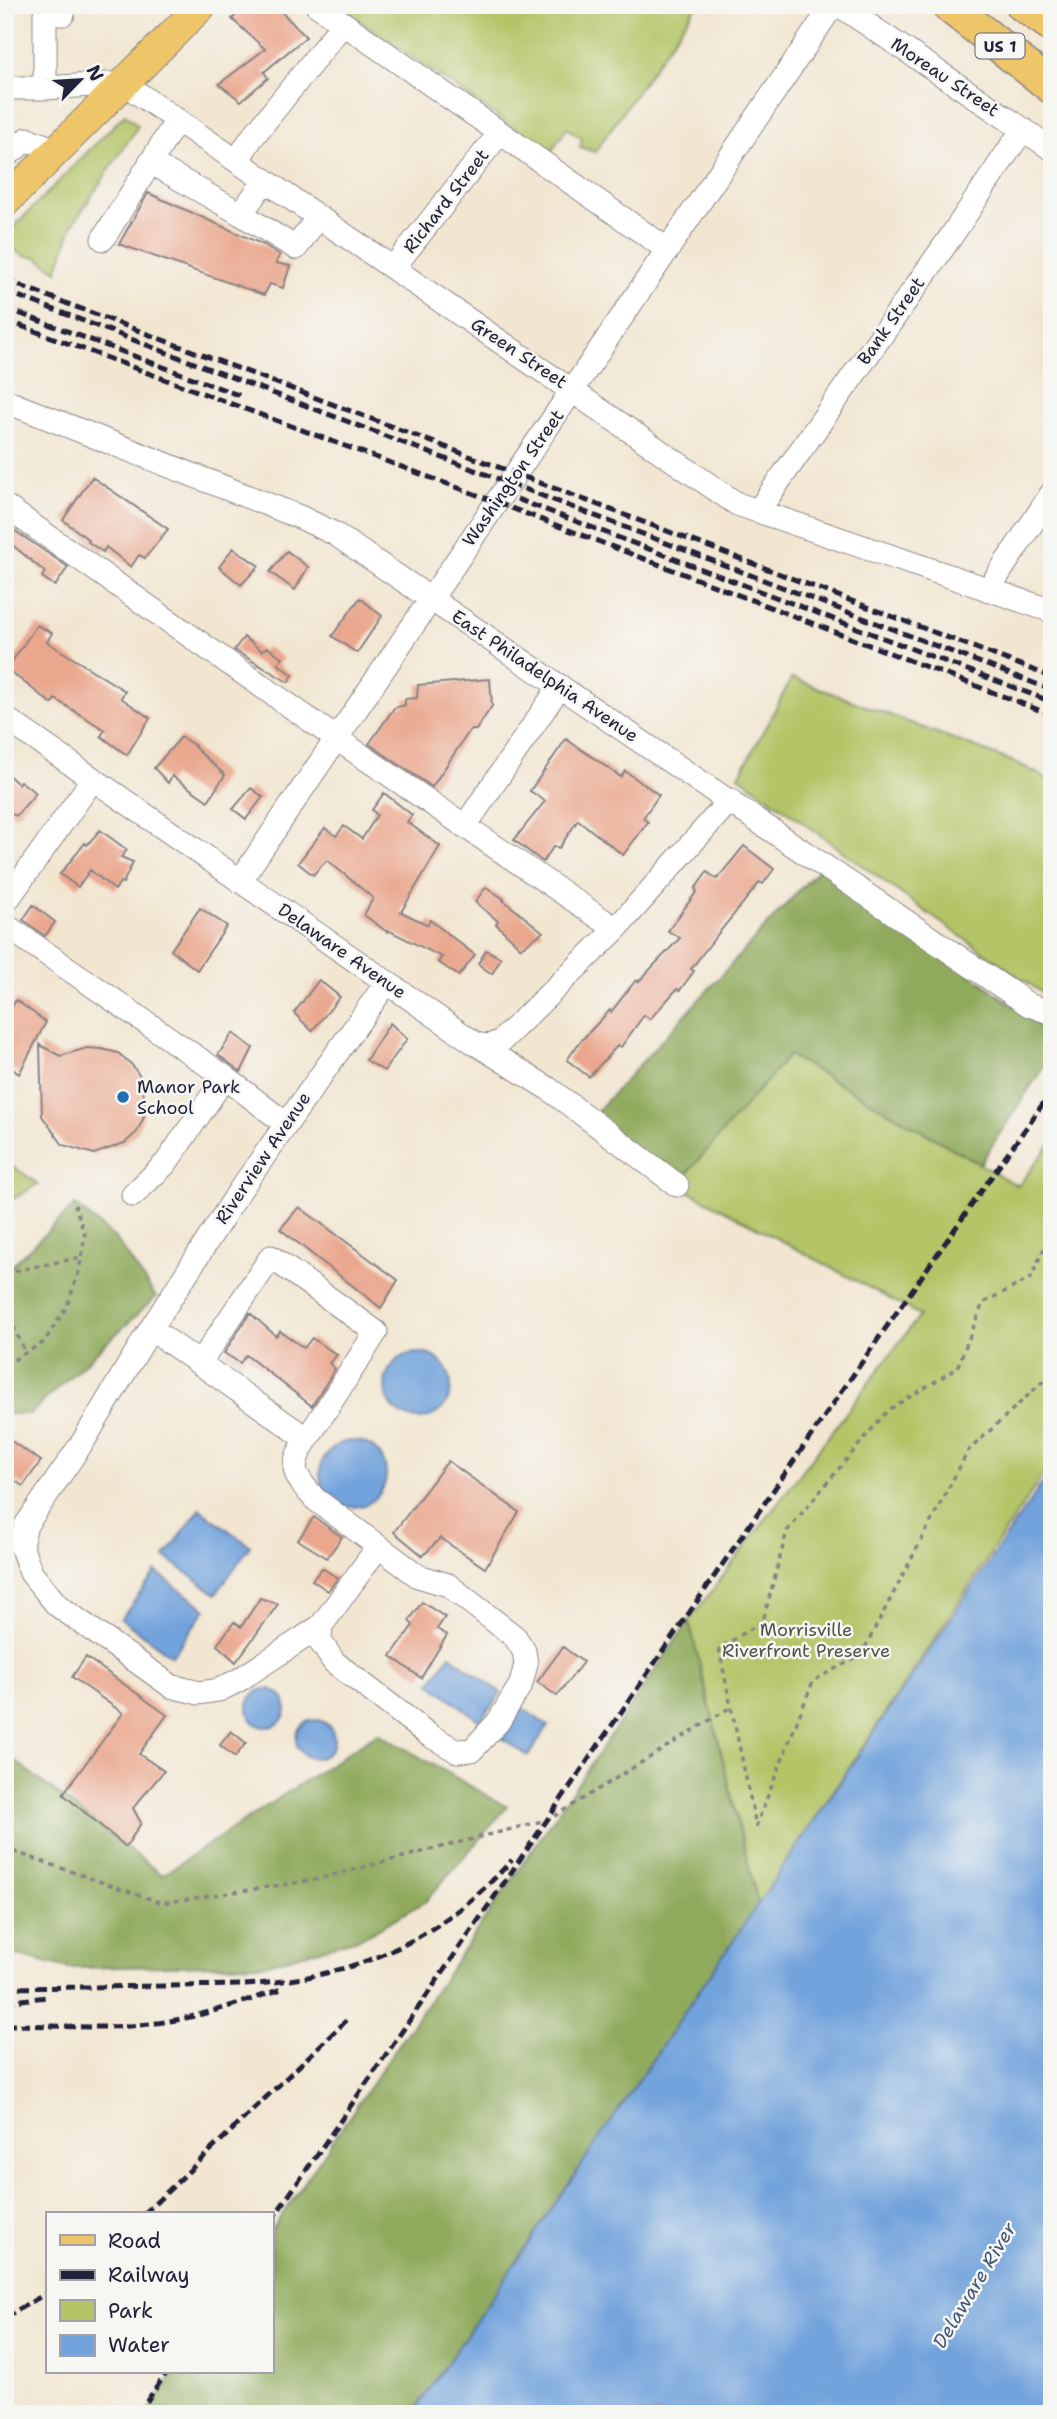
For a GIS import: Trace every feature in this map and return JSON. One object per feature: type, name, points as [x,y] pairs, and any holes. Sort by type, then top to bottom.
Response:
[{"type":"highway","name":"US 1","points":[[948,5],[1052,87]]},
{"type":"highway","name":"US 1","points":[[1023,5],[1052,25]]},
{"type":"main road","points":[[5,202],[202,5]]},
{"type":"street","points":[[45,88],[44,15],[63,14],[63,5]]},
{"type":"street","points":[[317,5],[668,250]]},
{"type":"street","name":"Washington Street","points":[[240,881],[833,5]]},
{"type":"street","name":"Moreau Street","points":[[838,5],[1052,149]]},
{"type":"street","points":[[237,161],[251,139],[342,25]]},
{"type":"street","points":[[5,88],[123,83]]},
{"type":"street","name":"Green Street","points":[[123,83],[737,503],[1052,611]]},
{"type":"street","points":[[103,239],[177,120]]},
{"type":"street","name":"Bank Street","points":[[758,511],[1023,129]]},
{"type":"street","name":"Richard Street","points":[[393,268],[499,134]]},
{"type":"street","points":[[5,157],[27,139],[56,150]]},
{"type":"street","points":[[150,162],[296,248],[318,216]]},
{"type":"street","points":[[241,214],[265,180]]},
{"type":"street","name":"East Philadelphia Avenue","points":[[5,401],[302,518],[335,534],[1029,1004],[1052,1013]]},
{"type":"street","points":[[988,590],[1052,493]]},
{"type":"street","points":[[5,506],[337,739],[616,929]]},
{"type":"street","points":[[465,826],[561,686]]},
{"type":"street","name":"Delaware Avenue","points":[[5,718],[387,982],[559,1097],[677,1185]]},
{"type":"street","points":[[5,903],[93,779]]},
{"type":"street","points":[[480,1045],[490,1046],[501,1041],[616,929],[730,800]]},
{"type":"street","points":[[5,926],[225,1077],[286,1124]]},
{"type":"street","name":"Riverview Avenue","points":[[321,1626],[239,1680],[219,1690],[199,1693],[171,1686],[57,1605],[31,1573],[21,1545],[26,1525],[84,1440],[148,1333],[286,1124],[387,982]]},
{"type":"street","points":[[133,1195],[166,1163],[225,1077]]},
{"type":"street","points":[[200,1363],[271,1257],[376,1332],[295,1457],[295,1470],[302,1484],[315,1499],[418,1576],[449,1585],[515,1637],[524,1651],[526,1664],[522,1684],[498,1722],[472,1750],[457,1751],[429,1735],[334,1662],[320,1641],[321,1626],[378,1548]]},
{"type":"street","points":[[148,1333],[200,1363],[307,1439]]},
{"type":"path","points":[[5,1365],[44,1342],[67,1306],[79,1271],[85,1236],[75,1205]]},
{"type":"path","points":[[1052,1230],[1031,1278],[983,1303],[957,1368],[887,1411],[787,1531],[763,1621],[719,1650],[756,1826],[813,1681],[862,1656],[968,1451],[1052,1373]]},
{"type":"path","points":[[5,1273],[82,1257]]},
{"type":"path","points":[[5,1320],[14,1328],[26,1354]]},
{"type":"path","points":[[5,1846],[12,1851],[162,1903],[314,1880],[550,1819],[731,1707]]},
{"type":"green space","points":[[337,5],[697,5],[595,152],[580,147],[582,139],[567,128],[550,153]]},
{"type":"green space","points":[[125,114],[138,126],[73,224],[57,271],[36,257],[25,256],[5,245],[5,236]]},
{"type":"green space","points":[[792,678],[1019,764],[1052,781],[1052,996],[1044,994],[936,919],[739,776]]},
{"type":"green space","points":[[823,864],[1052,1035],[1052,1054],[980,1164],[789,1055],[677,1185],[590,1119]]},
{"type":"green space","name":"Morrisville Riverfront Preserve","points":[[788,1055],[1018,1186],[1052,1142],[1052,1461],[758,1905],[689,1621],[920,1315],[677,1185]]},
{"type":"green space","points":[[5,1161],[38,1184],[5,1204]]},
{"type":"green space","points":[[75,1205],[116,1239],[156,1297],[30,1414],[5,1414],[5,1272]]},
{"type":"green space","points":[[689,1621],[758,1905],[413,2414],[147,2414],[174,2374],[273,2374],[273,2228]]},
{"type":"green space","points":[[378,1733],[507,1807],[426,1901],[361,1938],[267,1964],[69,1968],[5,1952],[5,1753],[162,1875]]},
{"type":"water","points":[[418,1353],[431,1356],[441,1363],[448,1373],[451,1386],[448,1399],[441,1409],[431,1416],[418,1419],[405,1416],[395,1409],[388,1399],[385,1386],[388,1373],[395,1363],[405,1356]]},
{"type":"water","points":[[353,1441],[366,1444],[376,1451],[383,1461],[386,1474],[383,1487],[376,1497],[366,1504],[353,1507],[340,1504],[330,1497],[323,1487],[320,1474],[323,1461],[330,1451],[340,1444]]},
{"type":"water","name":"Delaware River","points":[[1052,1469],[1052,2414],[413,2414]]},
{"type":"water","points":[[200,1509],[250,1546],[216,1594],[165,1557]]},
{"type":"water","points":[[156,1572],[206,1609],[172,1656],[121,1619]]},
{"type":"water","points":[[450,1655],[501,1693],[480,1721],[430,1683]]},
{"type":"water","points":[[267,1689],[281,1694],[286,1708],[281,1722],[267,1727],[253,1722],[248,1708],[253,1694]]},
{"type":"water","points":[[522,1708],[548,1726],[528,1756],[502,1738]]},
{"type":"water","points":[[315,1720],[329,1725],[334,1739],[329,1753],[315,1758],[301,1753],[296,1739],[301,1725]]},
{"type":"building","points":[[247,5],[275,5],[306,37],[264,72],[268,78],[241,101],[219,84],[265,49],[232,19]]},
{"type":"building","points":[[148,193],[264,245],[280,255],[276,263],[290,266],[283,288],[270,284],[264,295],[119,244]]},
{"type":"building","points":[[92,477],[168,529],[145,558],[139,555],[131,567],[106,547],[103,552],[88,542],[89,540],[63,520]]},
{"type":"building","points":[[5,524],[68,567],[55,586],[42,577],[45,572],[5,539]]},
{"type":"building","points":[[233,548],[259,566],[241,585],[219,567]]},
{"type":"building","points":[[287,551],[308,567],[295,590],[270,572]]},
{"type":"building","points":[[360,598],[382,616],[357,653],[332,636]]},
{"type":"building","points":[[37,625],[52,633],[47,642],[125,691],[121,698],[150,718],[127,755],[101,736],[105,730],[55,699],[52,704],[7,669]]},
{"type":"building","points":[[244,637],[262,651],[267,647],[283,658],[278,664],[293,675],[288,682],[234,650]]},
{"type":"building","points":[[490,679],[492,706],[476,730],[470,730],[432,787],[369,744],[394,708],[405,705],[405,699],[417,698],[418,685]]},
{"type":"building","points":[[181,737],[195,746],[225,775],[208,801],[172,776],[168,783],[154,768]]},
{"type":"building","points":[[566,739],[621,777],[625,771],[659,795],[643,818],[648,822],[623,855],[578,820],[559,848],[554,846],[543,862],[514,840],[545,801],[530,791]]},
{"type":"building","points":[[5,772],[18,784],[20,781],[36,793],[16,816],[5,809]]},
{"type":"building","points":[[251,788],[263,797],[246,819],[233,809]]},
{"type":"building","points":[[384,793],[412,815],[407,822],[440,846],[401,912],[428,925],[430,920],[475,955],[459,976],[438,962],[442,957],[388,930],[387,932],[364,915],[373,898],[327,860],[313,875],[298,863],[325,828],[336,836],[344,826],[362,839],[377,815],[372,810]]},
{"type":"building","points":[[100,830],[127,850],[121,857],[133,862],[123,883],[120,882],[115,890],[90,870],[78,887],[60,874],[85,843],[87,845]]},
{"type":"building","points":[[744,846],[774,869],[717,935],[691,969],[694,971],[680,990],[677,989],[650,1019],[644,1015],[621,1047],[618,1045],[589,1077],[567,1060],[636,980],[638,982],[680,938],[668,931],[697,891],[695,889],[707,872],[717,879]]},
{"type":"building","points":[[486,887],[543,932],[521,948],[496,924],[498,921],[475,902]]},
{"type":"building","points":[[33,905],[55,922],[45,936],[23,920]]},
{"type":"building","points":[[200,908],[227,926],[197,970],[171,950]]},
{"type":"building","points":[[486,950],[501,958],[492,974],[478,964]]},
{"type":"building","points":[[319,980],[340,997],[312,1031],[294,1013]]},
{"type":"building","points":[[16,1000],[46,1022],[19,1074],[5,1063],[5,1018]]},
{"type":"building","points":[[390,1023],[407,1039],[384,1071],[366,1060]]},
{"type":"building","points":[[233,1033],[253,1048],[241,1072],[218,1055]]},
{"type":"building","points":[[40,1045],[60,1056],[87,1048],[101,1049],[118,1053],[131,1064],[142,1079],[144,1098],[144,1117],[137,1132],[125,1143],[94,1154],[63,1145],[42,1116]]},
{"type":"building","points":[[299,1207],[398,1280],[381,1308],[280,1229]]},
{"type":"building","points":[[250,1313],[276,1336],[280,1331],[304,1348],[312,1338],[337,1355],[329,1363],[335,1369],[312,1406],[246,1355],[240,1363],[224,1353]]},
{"type":"building","points":[[5,1437],[41,1461],[23,1486],[5,1474]]},
{"type":"building","points":[[448,1461],[519,1512],[485,1568],[440,1538],[423,1556],[394,1532]]},
{"type":"building","points":[[314,1517],[342,1537],[327,1558],[298,1540]]},
{"type":"building","points":[[322,1568],[338,1578],[328,1591],[312,1580]]},
{"type":"building","points":[[260,1598],[278,1604],[236,1662],[217,1645],[234,1622],[241,1627]]},
{"type":"building","points":[[422,1602],[445,1617],[437,1629],[447,1635],[421,1678],[391,1656],[413,1625],[409,1621]]},
{"type":"building","points":[[563,1647],[583,1662],[557,1696],[537,1682]]},
{"type":"building","points":[[86,1657],[167,1715],[139,1754],[164,1771],[133,1808],[141,1823],[126,1847],[63,1794],[123,1713],[72,1677]]},
{"type":"building","points":[[231,1731],[246,1743],[235,1757],[220,1745]]},
{"type":"railway","points":[[5,280],[1052,677]]},
{"type":"railway","points":[[5,291],[1052,690]]},
{"type":"railway","points":[[5,308],[241,396]]},
{"type":"railway","points":[[5,320],[472,493],[1052,715]]},
{"type":"railway","points":[[517,499],[1052,702]]},
{"type":"railway","points":[[273,2218],[855,1372],[1052,1091]]},
{"type":"railway","points":[[5,1988],[245,1985],[323,1974],[392,1951],[423,1934],[483,1889],[512,1860]]},
{"type":"railway","points":[[5,2025],[95,2027],[166,2022],[235,2005],[284,1988]]},
{"type":"railway","points":[[5,2002],[46,1997]]},
{"type":"railway","points":[[146,2212],[349,2018]]},
{"type":"railway","points":[[5,2317],[46,2294]]},
{"type":"railway","points":[[138,2414],[166,2374]]},
{"type":"place","name":"Manor Park School","points":[[123,1097]]}]
